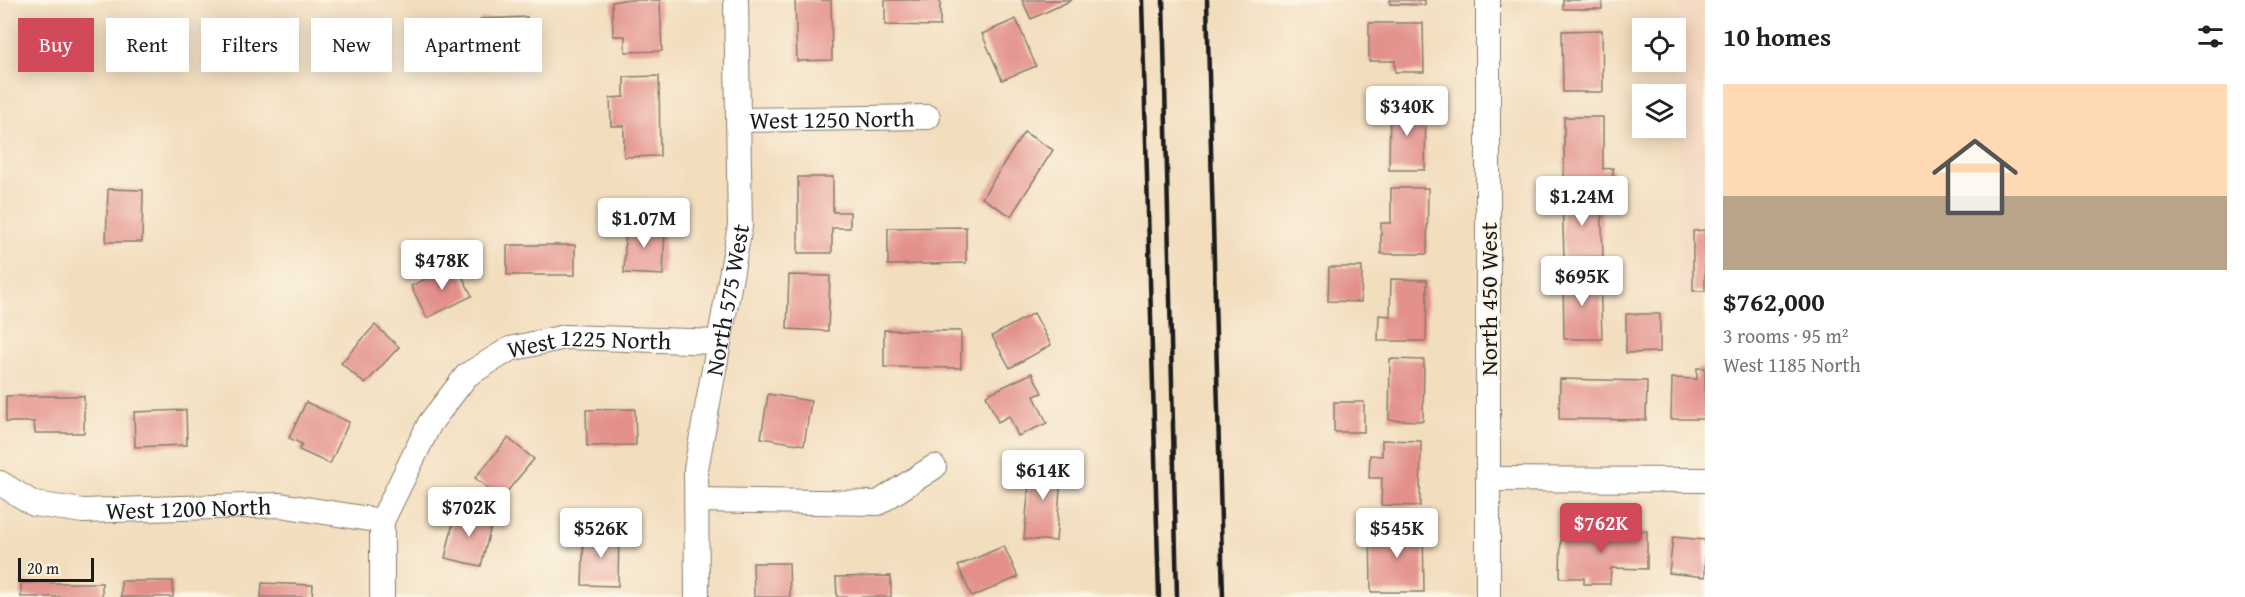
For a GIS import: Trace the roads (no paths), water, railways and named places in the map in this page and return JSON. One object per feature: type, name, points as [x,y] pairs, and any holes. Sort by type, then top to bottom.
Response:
[{"type":"street","name":"North 575 West","points":[[697,597],[696,469],[740,226],[736,0]]},
{"type":"street","name":"North 450 West","points":[[1488,0],[1488,597]]},
{"type":"street","name":"West 1250 North","points":[[738,120],[928,117]]},
{"type":"street","name":"West 1225 North","points":[[382,521],[430,423],[467,375],[510,349],[565,337],[719,342]]},
{"type":"street","points":[[697,500],[879,503],[934,467]]},
{"type":"street","points":[[1488,479],[1705,480]]},
{"type":"street","name":"West 1200 North","points":[[0,483],[34,504],[83,511],[280,506],[382,521]]},
{"type":"street","points":[[382,521],[382,597]]},
{"type":"railway","points":[[1142,0],[1159,597]]},
{"type":"railway","points":[[1163,0],[1177,597]]},
{"type":"railway","points":[[1207,0],[1223,597]]}]
